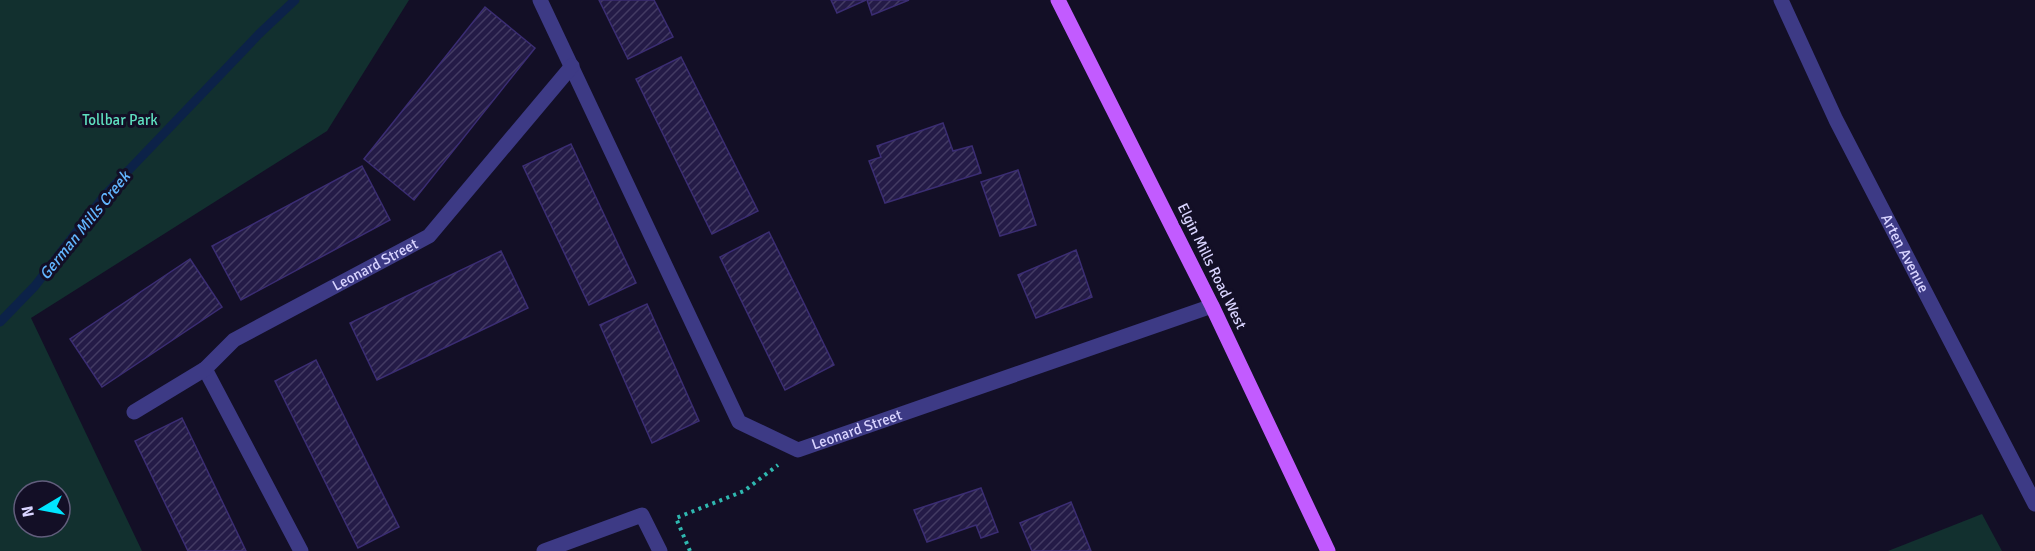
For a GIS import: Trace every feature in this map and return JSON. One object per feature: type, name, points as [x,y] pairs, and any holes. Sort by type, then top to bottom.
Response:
[{"type":"main road","name":"Elgin Mills Road West","points":[[1058,0],[1212,306],[1328,551]]},
{"type":"street","name":"Leonard Street","points":[[540,0],[739,422],[798,450],[1212,306]]},
{"type":"street","name":"Arten Avenue","points":[[1781,0],[1836,120],[2034,500]]},
{"type":"street","name":"Leonard Street","points":[[134,412],[205,369],[234,340],[429,236],[572,66]]},
{"type":"street","points":[[205,369],[301,551]]},
{"type":"street","points":[[544,551],[642,515],[660,551]]},
{"type":"path","points":[[690,551],[676,518],[744,490],[798,450]]},
{"type":"green space","name":"Tollbar Park","points":[[0,0],[409,0],[327,131],[31,318],[142,551],[0,551]]},
{"type":"green space","points":[[1982,514],[2002,551],[1888,551]]},
{"type":"building","points":[[599,0],[654,0],[673,37],[628,59]]},
{"type":"building","points":[[831,0],[866,0],[837,13]]},
{"type":"building","points":[[867,0],[909,0],[872,15]]},
{"type":"building","points":[[485,7],[535,48],[414,200],[364,159]]},
{"type":"building","points":[[681,57],[758,211],[712,234],[636,79]]},
{"type":"building","points":[[943,123],[953,151],[972,146],[981,173],[885,203],[869,161],[881,157],[877,146]]},
{"type":"building","points":[[571,144],[636,283],[589,305],[523,166]]},
{"type":"building","points":[[362,166],[390,220],[241,300],[212,246]]},
{"type":"building","points":[[1018,170],[1036,225],[1000,236],[981,182]]},
{"type":"building","points":[[769,232],[834,365],[785,390],[720,257]]},
{"type":"building","points":[[1076,250],[1092,297],[1036,318],[1018,275]]},
{"type":"building","points":[[501,251],[528,308],[377,380],[350,323]]},
{"type":"building","points":[[190,259],[222,307],[102,387],[70,339]]},
{"type":"building","points":[[647,304],[699,421],[652,443],[600,325]]},
{"type":"building","points":[[316,360],[399,527],[358,548],[275,381]]},
{"type":"building","points":[[182,418],[246,551],[188,551],[135,441]]},
{"type":"building","points":[[981,488],[998,532],[981,538],[976,525],[927,542],[914,510]]},
{"type":"building","points":[[1071,502],[1091,551],[1032,551],[1020,523]]},
{"type":"waterway","name":"German Mills Creek","points":[[0,322],[35,286],[104,196],[259,34],[295,0]]}]
